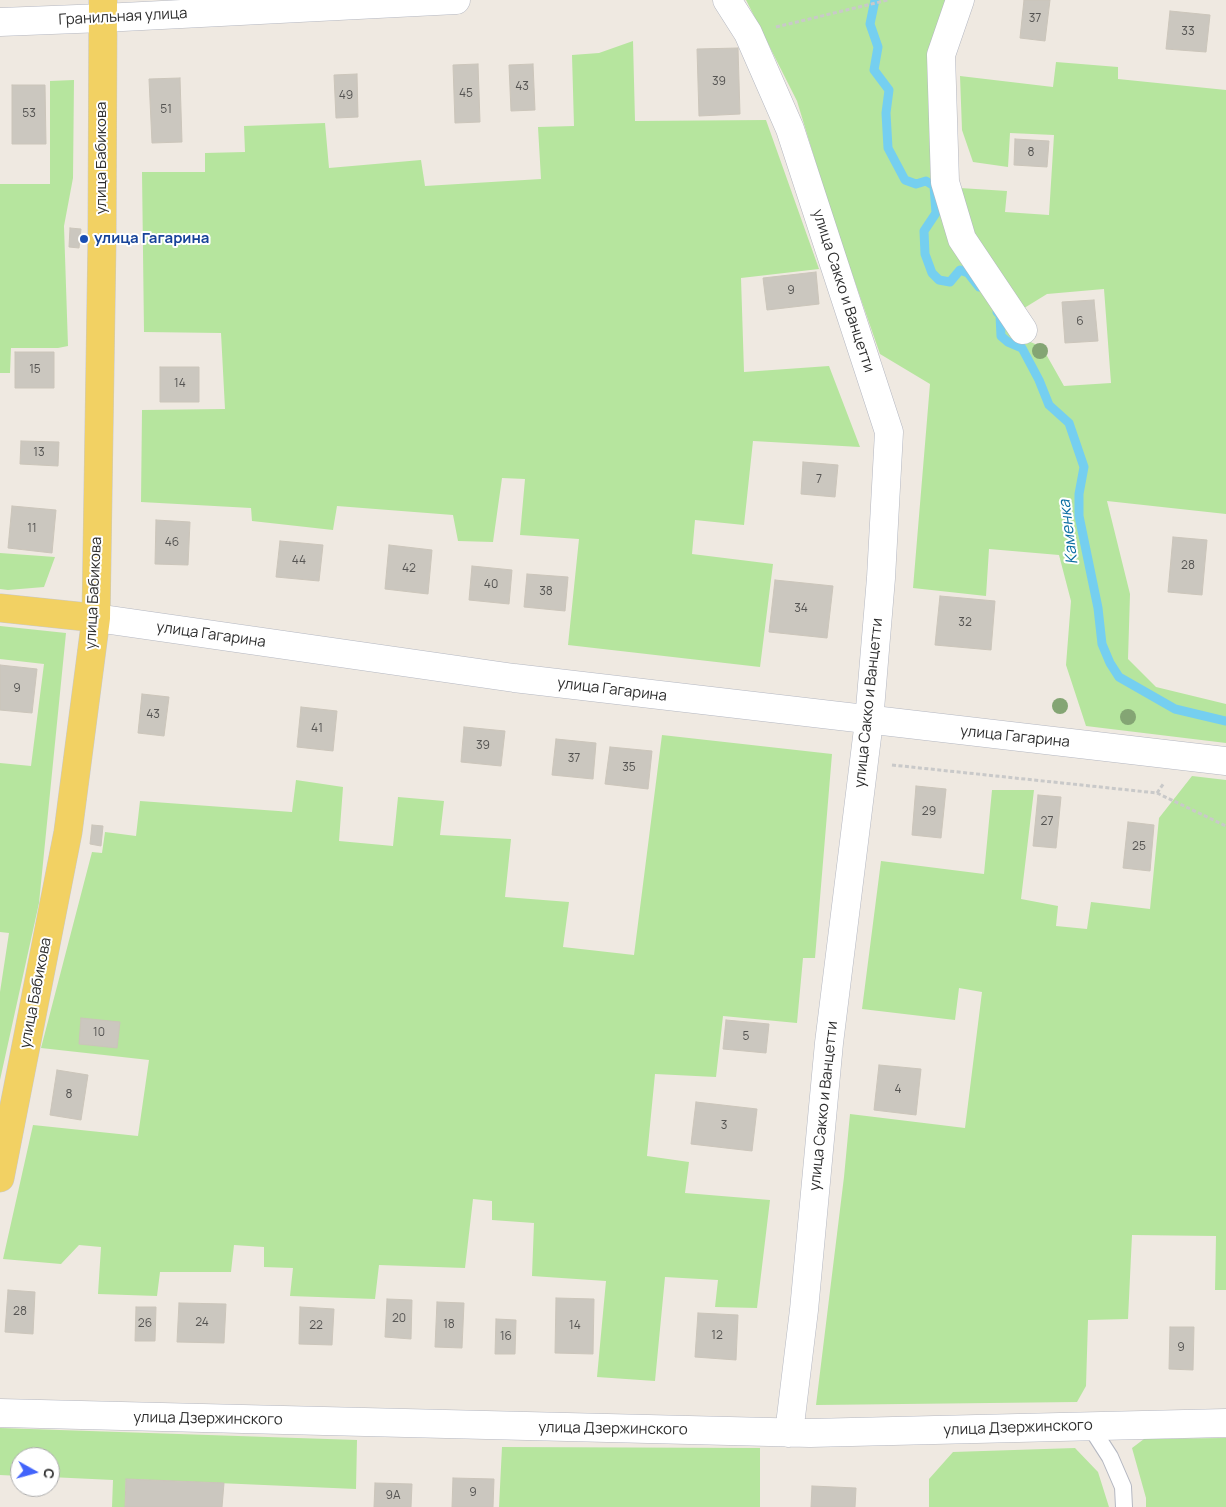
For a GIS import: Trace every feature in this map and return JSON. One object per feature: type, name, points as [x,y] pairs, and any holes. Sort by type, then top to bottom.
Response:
[{"type":"main road","name":"улица Бабикова","points":[[0,1178],[68,832],[96,618],[102,240],[103,9]]},
{"type":"main road","name":"улица Гагарина","points":[[0,608],[96,618]]},
{"type":"street","name":"Гранильная улица","points":[[0,22],[103,9],[456,0]]},
{"type":"street","name":"улица Сакко и Ванцетти","points":[[727,0],[748,33],[790,130],[889,432],[881,578],[869,720],[829,1043],[804,1310],[789,1433]]},
{"type":"street","points":[[960,0],[941,55],[945,182],[962,239],[1023,330]]},
{"type":"street","name":"улица Гагарина","points":[[96,618],[514,678],[1226,761]]},
{"type":"street","name":"улица Дзержинского","points":[[0,1413],[789,1433],[1226,1423]]},
{"type":"lane","points":[[1090,1426],[1110,1458],[1123,1488],[1124,1507]]},
{"type":"path","points":[[802,20],[888,0]]},
{"type":"path","points":[[864,762],[1157,793],[1226,826]]},
{"type":"green space","points":[[746,0],[950,0],[936,180],[1012,334],[1042,347],[1064,386],[1111,383],[1104,289],[1047,294],[1021,310],[970,230],[960,188],[1007,191],[1005,212],[1049,215],[1054,135],[1010,133],[1008,167],[973,162],[962,130],[960,76],[1053,87],[1056,62],[1118,67],[1118,79],[1226,90],[1226,514],[1107,501],[1130,594],[1128,659],[1156,687],[1226,704],[1226,743],[1086,726],[1066,665],[1071,601],[1059,555],[989,549],[986,596],[913,588],[930,384],[880,354],[832,216],[797,101]]},
{"type":"green space","points":[[633,41],[635,121],[766,120],[819,269],[741,278],[744,372],[829,366],[860,447],[753,441],[744,525],[695,520],[692,554],[773,564],[760,667],[568,645],[579,539],[520,535],[525,479],[502,478],[493,542],[458,541],[453,515],[337,506],[333,530],[252,521],[251,508],[141,502],[142,410],[225,409],[221,333],[144,332],[142,172],[205,172],[205,153],[245,152],[244,126],[325,123],[329,168],[421,160],[425,186],[541,179],[538,127],[574,126],[572,55],[599,53]]},
{"type":"green space","points":[[74,80],[73,178],[64,226],[68,346],[58,348],[11,348],[10,373],[0,373],[0,184],[50,184],[50,81]]},
{"type":"green space","points":[[0,553],[55,557],[44,587],[0,589]]},
{"type":"green space","points":[[0,626],[66,633],[39,903],[0,1080],[0,992],[9,933],[0,932],[0,763],[31,766],[44,664],[0,659]]},
{"type":"green space","points":[[662,735],[832,754],[815,958],[803,958],[797,1023],[723,1016],[716,1077],[655,1074],[647,1156],[689,1162],[685,1193],[770,1200],[757,1308],[715,1307],[718,1280],[665,1277],[655,1381],[597,1377],[606,1281],[532,1276],[534,1223],[492,1220],[492,1201],[473,1199],[465,1268],[379,1265],[375,1299],[290,1296],[293,1268],[264,1267],[264,1247],[234,1245],[231,1272],[160,1272],[157,1296],[98,1294],[101,1247],[79,1245],[61,1264],[3,1259],[33,1125],[138,1136],[149,1060],[41,1048],[92,852],[102,853],[105,832],[136,836],[140,801],[292,812],[296,780],[343,787],[339,841],[393,846],[398,797],[444,801],[440,835],[511,839],[505,897],[569,902],[563,947],[634,955]]},
{"type":"green space","points":[[1192,776],[1226,780],[1226,1290],[1215,1290],[1216,1236],[1132,1235],[1128,1319],[1088,1320],[1086,1386],[1077,1402],[816,1405],[850,1114],[965,1128],[982,992],[959,988],[955,1020],[862,1009],[881,861],[984,874],[992,790],[1034,790],[1021,899],[1058,906],[1056,926],[1087,929],[1091,902],[1150,909],[1159,818]]},
{"type":"green space","points":[[0,1428],[357,1440],[356,1489],[126,1479],[125,1507],[112,1507],[113,1480],[60,1477],[60,1447],[10,1447],[10,1476],[0,1475]]},
{"type":"green space","points":[[1226,1438],[1226,1507],[1146,1507],[1146,1498],[1132,1448],[1144,1439]]},
{"type":"green space","points":[[502,1447],[760,1448],[760,1507],[499,1507]]},
{"type":"green space","points":[[1075,1448],[1098,1472],[1109,1507],[929,1507],[929,1479],[953,1452]]},
{"type":"building","points":[[1024,0],[1050,0],[1045,41],[1020,38]]},
{"type":"building","points":[[1170,11],[1210,15],[1206,52],[1166,49]]},
{"type":"building","points":[[738,48],[740,114],[699,116],[697,49]]},
{"type":"building","points":[[478,64],[480,122],[455,123],[453,65]]},
{"type":"building","points":[[533,64],[535,110],[511,111],[509,65]]},
{"type":"building","points":[[357,74],[358,117],[336,118],[334,75]]},
{"type":"building","points":[[180,78],[182,142],[152,143],[149,79]]},
{"type":"building","points":[[12,85],[45,85],[46,144],[12,144]]},
{"type":"building","points":[[1015,139],[1049,141],[1047,167],[1014,165]]},
{"type":"building","points":[[70,228],[81,229],[79,248],[69,247]]},
{"type":"building","points":[[816,272],[819,304],[767,310],[763,278]]},
{"type":"building","points":[[1094,300],[1098,341],[1065,343],[1062,302]]},
{"type":"building","points":[[15,352],[54,352],[54,388],[15,388]]},
{"type":"building","points":[[160,367],[199,367],[199,402],[160,402]]},
{"type":"building","points":[[21,441],[59,442],[58,466],[20,464]]},
{"type":"building","points":[[803,462],[838,465],[835,497],[801,494]]},
{"type":"building","points":[[12,506],[56,510],[52,553],[8,548]]},
{"type":"building","points":[[156,520],[190,522],[188,565],[155,564]]},
{"type":"building","points":[[1173,537],[1207,540],[1202,595],[1168,592]]},
{"type":"building","points":[[280,541],[323,545],[319,581],[276,577]]},
{"type":"building","points":[[389,545],[432,550],[428,594],[385,589]]},
{"type":"building","points":[[472,566],[512,570],[509,604],[469,600]]},
{"type":"building","points":[[527,574],[568,577],[565,611],[524,607]]},
{"type":"building","points":[[775,580],[833,586],[827,638],[769,632]]},
{"type":"building","points":[[940,596],[995,601],[991,650],[935,645]]},
{"type":"building","points":[[0,665],[37,669],[32,713],[0,710]]},
{"type":"building","points":[[142,694],[169,697],[164,736],[138,733]]},
{"type":"building","points":[[301,707],[337,711],[333,751],[297,747]]},
{"type":"building","points":[[464,727],[505,731],[501,766],[461,762]]},
{"type":"building","points":[[556,739],[596,743],[593,779],[552,775]]},
{"type":"building","points":[[610,747],[652,751],[648,789],[605,784]]},
{"type":"building","points":[[916,786],[946,789],[941,838],[912,835]]},
{"type":"building","points":[[1038,795],[1061,797],[1056,848],[1033,846]]},
{"type":"building","points":[[1128,822],[1154,825],[1150,871],[1123,868]]},
{"type":"building","points":[[92,825],[103,826],[101,846],[90,844]]},
{"type":"building","points":[[81,1018],[120,1022],[117,1048],[79,1044]]},
{"type":"building","points":[[726,1020],[769,1024],[766,1053],[723,1049]]},
{"type":"building","points":[[879,1065],[921,1069],[916,1115],[874,1110]]},
{"type":"building","points":[[57,1070],[88,1075],[81,1120],[50,1115]]},
{"type":"building","points":[[696,1102],[757,1109],[752,1151],[691,1144]]},
{"type":"building","points":[[8,1290],[35,1292],[33,1334],[5,1332]]},
{"type":"building","points":[[556,1298],[594,1299],[593,1354],[555,1353]]},
{"type":"building","points":[[387,1299],[412,1300],[411,1339],[385,1337]]},
{"type":"building","points":[[437,1302],[464,1303],[462,1348],[435,1347]]},
{"type":"building","points":[[179,1303],[226,1304],[224,1343],[177,1342]]},
{"type":"building","points":[[136,1307],[156,1307],[155,1341],[135,1341]]},
{"type":"building","points":[[300,1307],[334,1309],[332,1345],[299,1344]]},
{"type":"building","points":[[698,1313],[738,1315],[736,1360],[695,1357]]},
{"type":"building","points":[[496,1319],[516,1320],[515,1354],[495,1354]]},
{"type":"building","points":[[1170,1327],[1194,1327],[1193,1370],[1169,1369]]},
{"type":"building","points":[[453,1478],[494,1479],[493,1507],[452,1507]]},
{"type":"building","points":[[126,1479],[224,1483],[222,1507],[125,1507]]},
{"type":"building","points":[[375,1483],[412,1484],[411,1507],[374,1507]]},
{"type":"building","points":[[812,1486],[856,1488],[855,1507],[811,1507]]},
{"type":"waterway","name":"Каменка","points":[[875,0],[870,24],[878,47],[874,70],[889,90],[886,113],[888,148],[905,180],[916,184],[926,181],[934,186],[936,213],[924,231],[925,254],[932,273],[939,280],[950,282],[960,270],[968,273],[979,287]]},
{"type":"waterway","name":"Каменка","points":[[997,312],[1000,315],[1001,336],[1008,342],[1022,348],[1039,380],[1049,405],[1069,423],[1084,467],[1079,494],[1079,516],[1098,608],[1102,644],[1110,663],[1119,677],[1175,709],[1226,721]]},
{"type":"place","name":"улица Гагарина","points":[[84,239]]}]
